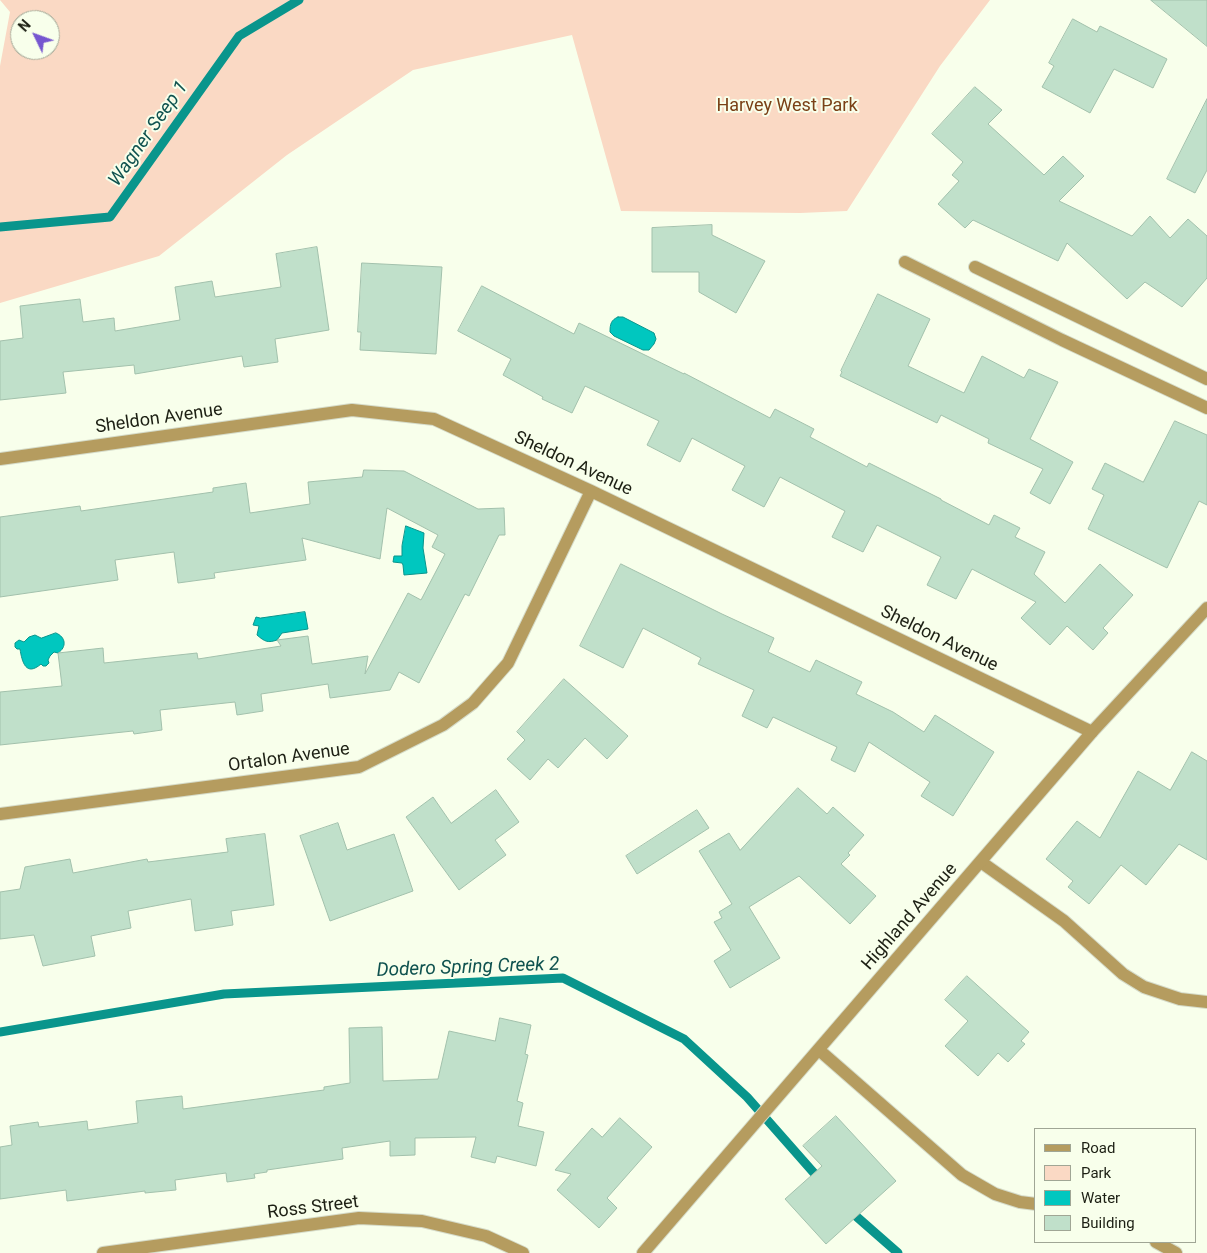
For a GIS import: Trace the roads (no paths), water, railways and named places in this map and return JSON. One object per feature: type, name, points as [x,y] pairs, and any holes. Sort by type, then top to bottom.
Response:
[{"type":"street","points":[[904,262],[1062,340],[1207,408]]},
{"type":"street","points":[[975,267],[1207,378]]},
{"type":"street","name":"Sheldon Avenue","points":[[0,459],[352,410],[434,419],[591,491],[1092,732]]},
{"type":"street","name":"Ortalon Avenue","points":[[0,814],[359,767],[443,725],[473,703],[508,662],[591,491]]},
{"type":"street","name":"Highland Avenue","points":[[643,1253],[1092,732],[1207,608]]},
{"type":"street","points":[[981,862],[1064,921],[1123,974],[1144,987],[1180,999],[1207,1002]]},
{"type":"street","points":[[819,1050],[962,1175],[995,1194],[1020,1202],[1034,1204]]},
{"type":"street","name":"Ross Street","points":[[103,1253],[360,1218],[422,1221],[486,1236],[523,1253]]},
{"type":"street","points":[[1158,1243],[1176,1253]]},
{"type":"water","points":[[618,317],[623,317],[654,333],[656,339],[649,350],[643,350],[614,336],[610,332],[611,323]]},
{"type":"water","points":[[406,526],[424,533],[423,548],[427,573],[404,575],[402,563],[393,562],[394,556],[402,556]]},
{"type":"water","points":[[305,612],[308,629],[282,633],[274,641],[269,642],[257,635],[259,626],[253,625],[256,617]]},
{"type":"water","points":[[56,633],[62,637],[64,642],[61,651],[58,653],[54,652],[50,656],[49,663],[46,666],[41,664],[36,668],[28,668],[22,659],[20,649],[15,647],[15,643],[19,640],[24,642],[29,637],[35,635],[41,638]]},
{"type":"waterway","name":"Wagner Seep 1","points":[[0,227],[110,217],[239,36],[299,0]]},
{"type":"waterway","name":"Dodero Spring Creek 2","points":[[0,1032],[224,994],[563,978],[684,1039],[747,1097],[821,1181]]},
{"type":"waterway","name":"Dodero Spring Creek 2","points":[[849,1210],[898,1253]]},
{"type":"park label","name":"Harvey West Park","points":[[787,106]]}]
